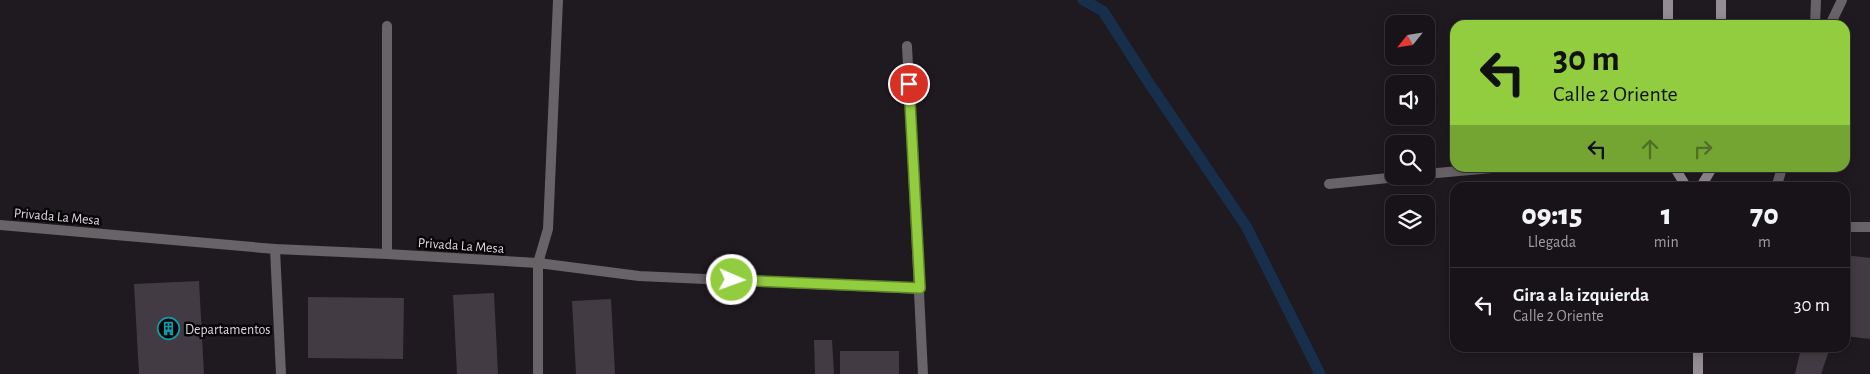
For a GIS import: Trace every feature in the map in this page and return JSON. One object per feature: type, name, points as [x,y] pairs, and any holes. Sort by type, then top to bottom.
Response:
[{"type":"main road","points":[[1668,0],[1668,20]]},
{"type":"main road","points":[[1721,0],[1721,20]]},
{"type":"main road","points":[[1698,374],[1700,352]]},
{"type":"street","points":[[538,374],[538,263],[548,229],[558,0]]},
{"type":"street","points":[[1816,0],[1816,20]]},
{"type":"street","points":[[1832,20],[1842,0]]},
{"type":"street","points":[[387,26],[387,254]]},
{"type":"street","points":[[907,46],[923,374]]},
{"type":"street","points":[[1435,173],[1450,172]]},
{"type":"street","points":[[1330,184],[1385,178]]},
{"type":"street","name":"Privada La Mesa","points":[[0,225],[275,249],[538,263],[639,276],[920,288]]},
{"type":"street","points":[[1850,227],[1870,227]]},
{"type":"street","points":[[275,249],[281,374]]},
{"type":"building","points":[[1850,256],[1870,258],[1870,339],[1850,337]]},
{"type":"building","name":"Departamentos","points":[[199,281],[204,374],[139,374],[134,284]]},
{"type":"building","points":[[494,293],[498,374],[457,374],[453,295]]},
{"type":"building","name":"Departamentos","points":[[308,297],[404,298],[403,359],[308,358]]},
{"type":"building","points":[[611,299],[615,374],[576,374],[572,301]]},
{"type":"building","points":[[814,340],[832,340],[834,374],[815,374]]},
{"type":"building","points":[[840,351],[899,351],[899,374],[840,374]]},
{"type":"building","points":[[1800,352],[1829,352],[1821,374],[1795,374]]},
{"type":"waterway","points":[[1083,0],[1103,11],[1147,80],[1246,226],[1320,374]]},
{"type":"place","name":"Departamentos","points":[[169,329]]},
{"type":"route","points":[[732,280],[920,288],[909,84]]}]
